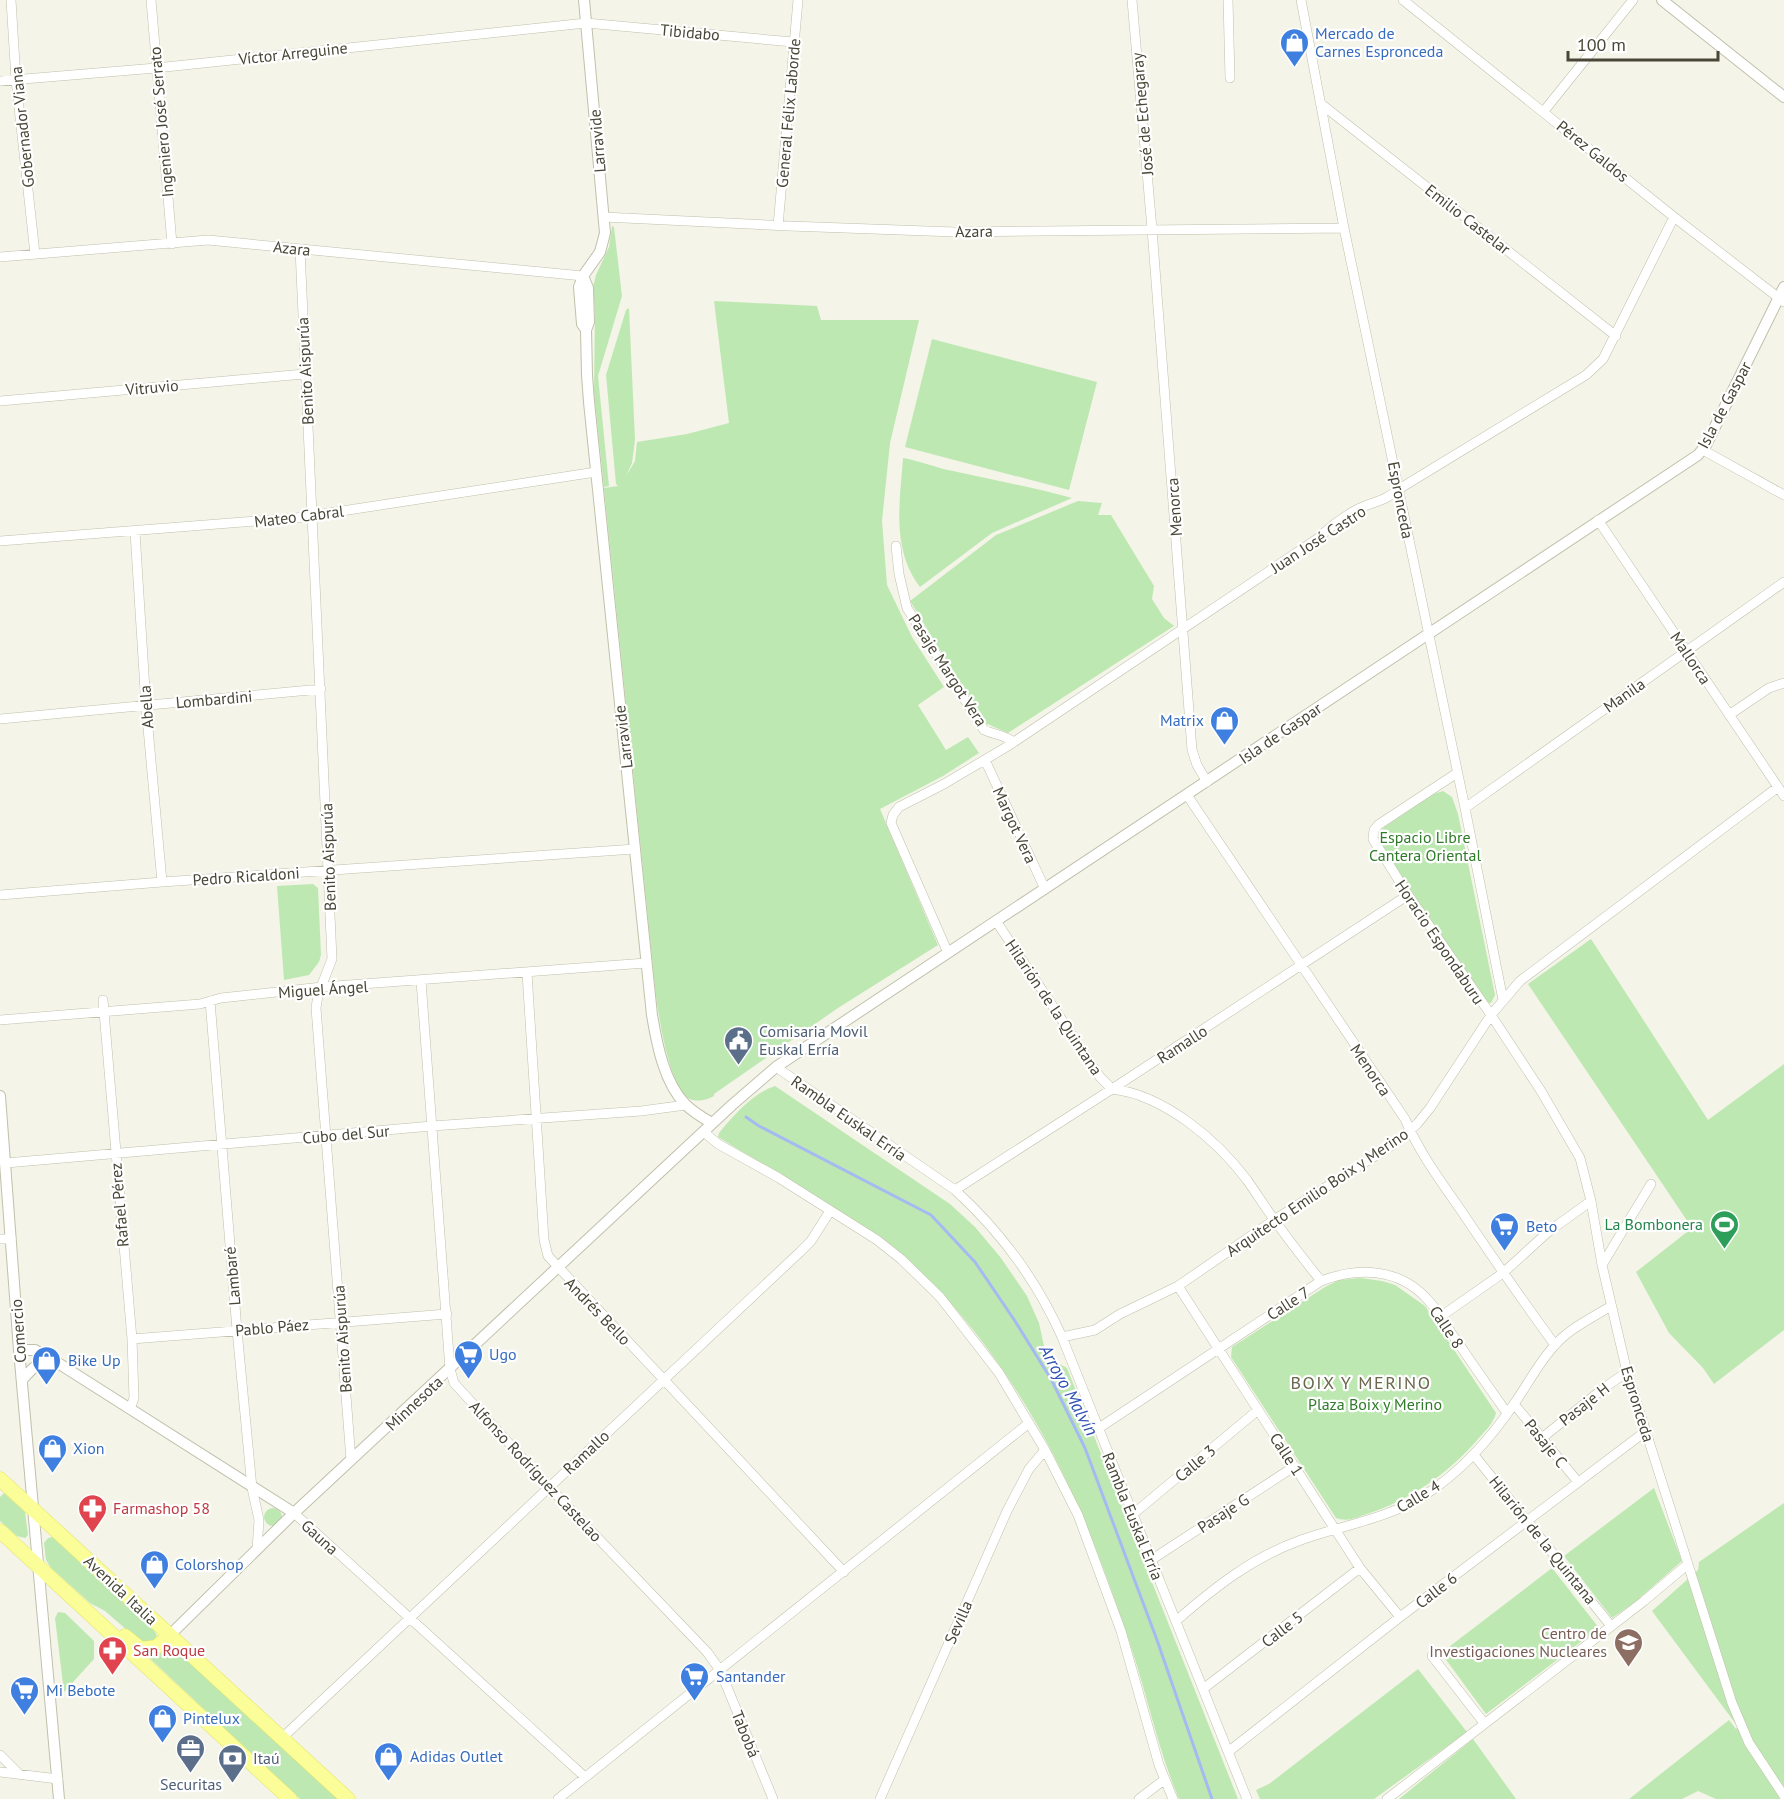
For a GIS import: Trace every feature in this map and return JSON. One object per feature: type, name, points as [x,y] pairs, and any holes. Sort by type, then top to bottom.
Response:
[{"type":"main road","name":"Avenida Italia","points":[[1,1483],[33,1509],[348,1799]]},
{"type":"main road","points":[[0,1531],[290,1799]]},
{"type":"main road","points":[[77,1603],[99,1611],[133,1644],[141,1648],[156,1647],[170,1635]]},
{"type":"street","name":"Gobernador Viana","points":[[11,0],[16,80],[35,254]]},
{"type":"street","name":"Ingeniero José Serrato","points":[[151,0],[172,243]]},
{"type":"street","name":"Larravide","points":[[584,0],[604,217],[603,244],[580,282],[578,297],[582,324],[586,330],[587,375],[596,472],[646,963],[659,1047],[671,1083],[686,1105],[708,1128]]},
{"type":"street","name":"General Félix Laborde","points":[[778,226],[798,0]]},
{"type":"street","name":"José de Echegaray","points":[[1132,0],[1152,229]]},
{"type":"street","points":[[1228,0],[1230,78]]},
{"type":"street","name":"Espronceda","points":[[1301,0],[1344,228],[1503,1000]]},
{"type":"street","name":"Pérez Galdos","points":[[1403,0],[1781,300]]},
{"type":"street","points":[[1544,111],[1632,0]]},
{"type":"street","points":[[1668,2],[1784,97]]},
{"type":"street","name":"Víctor Arreguine","points":[[0,81],[156,68],[586,23]]},
{"type":"street","name":"Tibidabo","points":[[586,23],[794,42]]},
{"type":"street","name":"Emilio Castelar","points":[[1320,103],[1616,336]]},
{"type":"street","name":"Azara","points":[[604,217],[955,232],[1344,228]]},
{"type":"street","name":"Juan José Castro","points":[[948,953],[891,824],[893,815],[899,807],[1014,742],[1317,539],[1331,526],[1357,509],[1387,499],[1399,489],[1587,375],[1603,359],[1616,336],[1674,217]]},
{"type":"street","name":"Menorca","points":[[1152,229],[1192,750],[1197,765],[1207,782]]},
{"type":"street","name":"Azara","points":[[0,257],[208,240],[583,276]]},
{"type":"street","name":"Benito Aispurúa","points":[[300,249],[332,959],[316,1008],[351,1460]]},
{"type":"street","name":"Isla de Gaspar","points":[[708,1128],[776,1067],[1703,450],[1781,300],[1784,287]]},
{"type":"street","name":"Vitruvio","points":[[0,401],[304,374]]},
{"type":"street","points":[[1703,450],[1784,495]]},
{"type":"street","name":"Mateo Cabral","points":[[0,541],[135,532],[312,516],[596,472]]},
{"type":"street","name":"Mallorca","points":[[1598,520],[1784,796]]},
{"type":"street","name":"Abella","points":[[135,532],[146,706],[162,882]]},
{"type":"street","name":"Pasaje Margot Vera","points":[[896,546],[903,593],[913,618],[984,730],[1001,734],[1014,742]]},
{"type":"street","name":"Manila","points":[[1465,808],[1784,582]]},
{"type":"street","points":[[1729,715],[1769,687],[1784,683]]},
{"type":"street","name":"Lombardini","points":[[0,719],[321,689]]},
{"type":"street","name":"Margot Vera","points":[[985,760],[1045,889]]},
{"type":"street","name":"Horacio Espondaburu","points":[[1457,773],[1378,825],[1373,836],[1375,845],[1491,1016]]},
{"type":"street","name":"Arquitecto Emilio Boix y Merino","points":[[1062,1337],[1095,1330],[1120,1314],[1178,1286],[1274,1220],[1394,1144],[1423,1118],[1491,1016],[1520,981],[1778,787]]},
{"type":"street","name":"Menorca","points":[[1187,795],[1405,1119],[1435,1172],[1503,1274],[1555,1345]]},
{"type":"street","name":"Pedro Ricaldoni","points":[[0,895],[635,849]]},
{"type":"street","name":"Ramallo","points":[[955,1190],[1408,895]]},
{"type":"street","name":"Hilarión de la Quintana","points":[[996,921],[1100,1077],[1112,1089],[1141,1095],[1204,1135],[1234,1164],[1321,1281]]},
{"type":"street","name":"Miguel Ángel","points":[[0,1020],[105,1013],[322,987],[646,963]]},
{"type":"street","name":"Andrés Bello","points":[[527,973],[544,1240],[548,1256],[844,1572]]},
{"type":"street","name":"Alfonso Rodríguez Castelao","points":[[421,981],[450,1369],[454,1383],[549,1487],[707,1652],[720,1670]]},
{"type":"street","name":"Rafael Pérez","points":[[103,1000],[114,1152],[132,1339],[135,1390],[130,1409]]},
{"type":"street","name":"Lambaré","points":[[210,1001],[237,1330],[252,1488],[259,1520],[257,1549]]},
{"type":"street","name":"Espronceda","points":[[1491,1016],[1580,1158],[1591,1201],[1611,1306],[1628,1372],[1732,1703],[1749,1743],[1784,1796]]},
{"type":"street","name":"Rambla Euskal Erría","points":[[776,1067],[955,1190],[976,1209],[1016,1258],[1039,1292],[1062,1337],[1247,1799]]},
{"type":"street","name":"Comercio","points":[[0,1096],[6,1163],[5,1239],[22,1380],[59,1799]]},
{"type":"street","name":"Cubo del Sur","points":[[6,1163],[686,1105]]},
{"type":"street","points":[[708,1128],[718,1144],[779,1178],[877,1240],[901,1259],[933,1290],[999,1373],[1045,1450],[1078,1515],[1121,1631],[1164,1780],[1173,1799]]},
{"type":"street","name":"Minnesota","points":[[170,1635],[294,1513],[708,1128]]},
{"type":"street","points":[[1602,1265],[1651,1184]]},
{"type":"street","points":[[1440,1317],[1503,1274],[1548,1232],[1591,1201]]},
{"type":"street","name":"Ramallo","points":[[282,1737],[800,1252],[811,1241],[830,1211]]},
{"type":"street","name":"Calle 7","points":[[1098,1428],[1321,1281],[1335,1275],[1364,1271]]},
{"type":"street","name":"Calle 8","points":[[1364,1271],[1386,1274],[1405,1282],[1429,1300],[1507,1413]]},
{"type":"street","name":"Calle 1","points":[[1178,1286],[1360,1568],[1401,1617]]},
{"type":"street","name":"Calle 4","points":[[1176,1621],[1245,1565],[1302,1539],[1383,1516],[1425,1495],[1474,1455],[1514,1404],[1555,1345],[1571,1330],[1611,1306]]},
{"type":"street","name":"Pablo Páez","points":[[132,1339],[447,1314]]},
{"type":"street","name":"Gauna","points":[[19,1350],[35,1350],[58,1363],[294,1513],[585,1777]]},
{"type":"street","points":[[22,1380],[36,1365],[47,1362],[58,1363]]},
{"type":"street","name":"Pasaje H","points":[[1542,1438],[1604,1388],[1628,1372]]},
{"type":"street","name":"Pasaje C","points":[[1514,1404],[1578,1482]]},
{"type":"street","name":"Calle 3","points":[[1132,1515],[1258,1410]]},
{"type":"street","points":[[558,1799],[1029,1423]]},
{"type":"street","name":"Calle 6","points":[[1228,1752],[1646,1431]]},
{"type":"street","name":"Sevilla","points":[[880,1799],[1007,1511],[1029,1469],[1045,1450]]},
{"type":"street","name":"Hilarión de la Quintana","points":[[1474,1455],[1611,1626]]},
{"type":"street","name":"Pasaje G","points":[[1151,1560],[1295,1466]]},
{"type":"street","points":[[1387,1799],[1688,1564]]},
{"type":"street","name":"Calle 5","points":[[1203,1689],[1360,1568]]},
{"type":"street","points":[[1432,1656],[1484,1723]]},
{"type":"street","name":"Tabobá","points":[[720,1670],[773,1799]]},
{"type":"street","points":[[0,1755],[20,1774]]},
{"type":"street","points":[[0,1772],[58,1779]]},
{"type":"street","points":[[1139,1799],[1164,1780]]},
{"type":"green space","points":[[612,226],[614,227],[622,296],[598,376],[609,486],[604,487],[594,393],[593,287],[609,247]]},
{"type":"green space","points":[[714,301],[817,306],[821,320],[919,320],[890,443],[882,521],[887,585],[912,637],[944,687],[918,705],[946,750],[968,737],[979,753],[943,776],[880,809],[938,945],[838,1008],[714,1096],[698,1101],[688,1098],[675,1080],[666,1050],[656,996],[604,488],[618,486],[606,375],[626,310],[629,308],[635,440],[632,463],[626,476],[635,461],[637,442],[687,434],[729,423]]},
{"type":"green space","points":[[932,339],[1097,382],[1069,490],[905,447]]},
{"type":"green space","points":[[903,458],[1072,498],[992,533],[920,587],[911,572],[901,541],[899,508]]},
{"type":"green space","points":[[1078,501],[1102,503],[1098,515],[1111,515],[1154,586],[1152,599],[1164,618],[1174,626],[1008,733],[985,723],[910,601],[996,535]]},
{"type":"green space","name":"Espacio Libre Cantera Oriental","points":[[1443,791],[1452,797],[1458,814],[1495,995],[1491,1003],[1484,1002],[1379,845],[1378,838],[1383,828],[1433,794]]},
{"type":"green space","points":[[313,884],[318,888],[321,955],[319,962],[309,975],[284,980],[277,886]]},
{"type":"green space","points":[[1591,939],[1708,1120],[1784,1064],[1784,1330],[1714,1384],[1703,1368],[1669,1333],[1636,1272],[1692,1228],[1528,984]]},
{"type":"green space","points":[[775,1086],[950,1204],[975,1227],[1001,1258],[1027,1296],[1039,1323],[1044,1346],[1052,1360],[1067,1368],[1238,1799],[1179,1799],[1165,1762],[1116,1604],[1067,1482],[1026,1405],[974,1331],[905,1256],[878,1235],[718,1137],[719,1133],[744,1106],[759,1094]]},
{"type":"green space","name":"Plaza Boix y Merino","points":[[1361,1278],[1395,1285],[1425,1306],[1496,1413],[1493,1421],[1466,1452],[1427,1484],[1383,1508],[1344,1520],[1336,1518],[1231,1357],[1232,1347],[1325,1287],[1339,1280]]},
{"type":"green space","points":[[1654,1488],[1682,1561],[1635,1602],[1612,1618],[1564,1556]]},
{"type":"green space","points":[[4,1493],[25,1512],[28,1535],[25,1538],[17,1536],[0,1521],[0,1497]]},
{"type":"green space","points":[[1784,1503],[1784,1799],[1716,1799],[1698,1791],[1682,1799],[1629,1799],[1729,1720],[1736,1729],[1738,1727],[1652,1611],[1698,1570],[1699,1562]]},
{"type":"green space","points":[[273,1508],[279,1511],[282,1517],[279,1523],[273,1526],[267,1523],[264,1517],[267,1511]]},
{"type":"green space","points":[[53,1537],[154,1630],[157,1636],[154,1641],[145,1643],[135,1637],[105,1611],[90,1603],[51,1568],[46,1560],[44,1543],[48,1538]]},
{"type":"green space","points":[[1552,1568],[1599,1628],[1486,1714],[1441,1653]]},
{"type":"green space","points":[[58,1612],[65,1613],[94,1641],[94,1659],[64,1692],[55,1618]]},
{"type":"green space","points":[[170,1646],[338,1799],[300,1799],[142,1651]]},
{"type":"green space","points":[[1418,1669],[1467,1732],[1374,1799],[1260,1799],[1256,1790],[1269,1784]]},
{"type":"green space","points":[[1473,1739],[1516,1799],[1399,1799]]},
{"type":"waterway","name":"Arroyo Malvín","points":[[746,1117],[759,1126],[931,1215],[975,1262],[1051,1379],[1085,1448],[1157,1640],[1212,1799]]},
{"type":"place","name":"Mercado de Carnes Espronceda","points":[[1294,68]]},
{"type":"place","name":"Matrix","points":[[1225,746]]},
{"type":"place","name":"Comisaria Movil Euskal Erría","points":[[738,1066]]},
{"type":"place","name":"La Bombonera","points":[[1724,1250]]},
{"type":"place","name":"Beto","points":[[1505,1252]]},
{"type":"place","name":"Ugo","points":[[468,1380]]},
{"type":"place","name":"Bike Up","points":[[47,1386]]},
{"type":"place","name":"Xion","points":[[52,1474]]},
{"type":"place","name":"Farmashop 58","points":[[92,1534]]},
{"type":"place","name":"Colorshop","points":[[154,1590]]},
{"type":"place","name":"Centro de Investigaciones Nucleares","points":[[1628,1668]]},
{"type":"place","name":"San Roque","points":[[112,1676]]},
{"type":"place","name":"Santander","points":[[695,1702]]},
{"type":"place","name":"Mi Bebote","points":[[25,1716]]},
{"type":"place","name":"Pintelux","points":[[162,1744]]},
{"type":"place","name":"Securitas","points":[[191,1774]]},
{"type":"place","name":"Adidas Outlet","points":[[389,1782]]},
{"type":"place","name":"Itaú","points":[[232,1784]]},
{"type":"district","name":"BOIX Y MERINO","points":[[1361,1382]]}]
